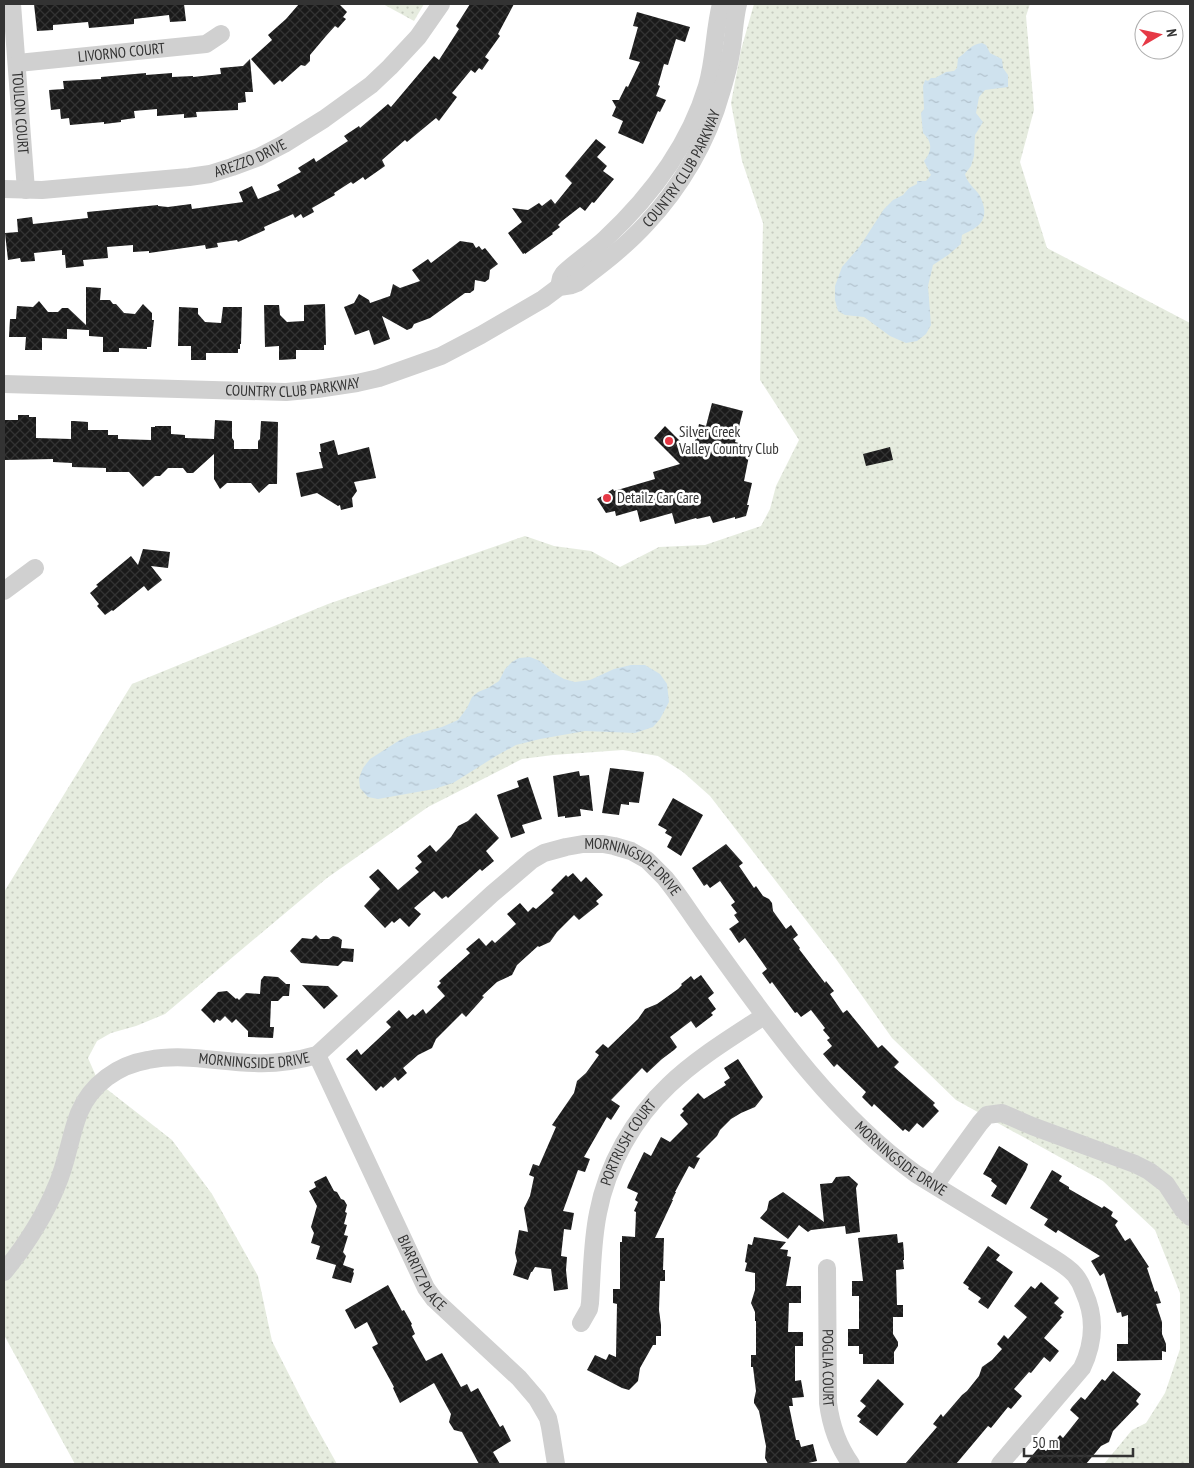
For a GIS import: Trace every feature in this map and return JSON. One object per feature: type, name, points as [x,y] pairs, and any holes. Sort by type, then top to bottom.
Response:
[{"type":"street","name":"TOULON COURT","points":[[12,4],[18,63],[26,190]]},
{"type":"street","name":"AREZZO DRIVE","points":[[4,190],[90,186],[188,177],[210,174],[259,157],[316,124],[371,86],[418,37],[441,4]]},
{"type":"street","name":"COUNTRY CLUB PARKWAY","points":[[558,287],[564,273],[605,240],[635,210],[668,167],[695,119],[728,11]]},
{"type":"street","name":"COUNTRY CLUB PARKWAY","points":[[4,384],[280,392],[357,383],[379,378],[441,356],[543,299],[558,287],[577,283],[616,252],[645,225],[674,190],[692,161],[717,106],[731,53],[728,11]]},
{"type":"street","name":"LIVORNO COURT","points":[[18,63],[206,44],[221,34]]},
{"type":"street","points":[[658,180],[674,190]]},
{"type":"street","points":[[4,591],[35,568]]},
{"type":"street","name":"MORNINGSIDE DRIVE","points":[[4,1272],[24,1247],[44,1215],[58,1183],[79,1112],[99,1083],[110,1074],[146,1060],[171,1057],[196,1057],[253,1063],[284,1062],[317,1056],[492,894],[532,860],[566,846],[603,844],[626,849],[647,860],[657,868],[764,1016],[818,1084],[896,1159],[916,1174],[1065,1266],[1080,1282],[1092,1313],[1093,1334],[1086,1359],[1082,1368],[1000,1464]]},
{"type":"street","name":"PORTRUSH COURT","points":[[581,1323],[589,1309],[590,1303],[597,1214],[612,1168],[632,1129],[661,1093],[682,1074],[764,1016]]},
{"type":"street","name":"BIARRITZ PLACE","points":[[317,1056],[426,1288],[434,1299],[518,1378],[537,1399],[548,1418],[556,1464]]},
{"type":"street","points":[[935,1185],[980,1122],[987,1115],[1002,1113],[1150,1171],[1166,1184],[1190,1218]]},
{"type":"street","name":"POGLIA COURT","points":[[827,1268],[828,1403],[830,1421],[840,1446],[851,1464]]},
{"type":"shaded area","points":[[383,4],[424,4],[414,21]]},
{"type":"shaded area","name":"Silver Creek Valley Country Club","points":[[754,4],[1030,4],[1026,16],[1034,110],[1020,162],[1047,248],[1190,323],[1190,1464],[1104,1464],[1132,1430],[1146,1423],[1165,1393],[1180,1349],[1180,1293],[1155,1230],[1103,1181],[956,1100],[892,1038],[836,959],[710,796],[683,772],[658,756],[623,750],[522,759],[428,807],[327,878],[165,1014],[136,1026],[111,1033],[97,1041],[88,1058],[99,1083],[172,1140],[212,1194],[258,1276],[272,1341],[337,1464],[75,1464],[4,1335],[4,892],[132,684],[328,604],[525,536],[554,546],[591,551],[620,567],[659,547],[705,545],[761,526],[770,509],[776,486],[799,440],[760,380],[763,223],[742,161],[731,103],[741,50]]},
{"type":"water","points":[[982,43],[986,45],[990,53],[1002,59],[1003,68],[1008,75],[1008,87],[985,90],[979,97],[976,113],[983,122],[975,135],[974,156],[971,166],[965,174],[981,198],[984,208],[983,218],[979,225],[962,235],[961,244],[933,265],[928,286],[931,325],[926,334],[917,341],[906,343],[890,336],[864,317],[845,315],[838,311],[835,300],[835,286],[842,267],[860,246],[884,209],[893,200],[917,184],[917,181],[926,181],[931,175],[924,161],[930,151],[930,143],[923,133],[921,113],[924,109],[923,86],[925,80],[928,81],[946,72],[954,71],[957,68],[958,58],[972,47]]},
{"type":"water","points":[[530,657],[540,661],[552,672],[564,679],[575,682],[590,680],[614,669],[631,665],[645,665],[660,674],[667,684],[669,702],[660,719],[653,727],[635,733],[585,731],[516,745],[453,783],[434,789],[378,799],[368,797],[360,788],[359,778],[363,768],[370,759],[400,740],[458,720],[472,697],[499,681],[505,669],[512,662],[519,658]]},
{"type":"building","points":[[34,4],[184,4],[186,21],[170,22],[169,15],[134,19],[134,24],[89,28],[88,22],[53,25],[53,30],[37,31]]},
{"type":"building","points":[[299,4],[339,4],[347,12],[343,17],[346,19],[338,28],[335,26],[326,36],[310,55],[310,61],[305,66],[301,65],[282,82],[280,80],[274,85],[251,59],[272,40],[268,35]]},
{"type":"building","points":[[470,4],[514,4],[498,34],[500,36],[485,57],[489,60],[482,70],[479,68],[475,73],[471,70],[452,93],[457,97],[439,121],[436,118],[407,142],[405,140],[382,160],[385,166],[365,180],[363,177],[353,184],[351,182],[334,193],[335,195],[312,208],[314,212],[303,218],[301,214],[295,218],[293,214],[264,227],[265,230],[238,242],[237,240],[217,243],[218,247],[206,249],[205,245],[149,253],[149,251],[133,252],[133,245],[107,247],[108,258],[83,260],[84,266],[66,268],[65,255],[62,255],[62,250],[34,253],[35,261],[21,262],[20,258],[8,260],[5,233],[18,232],[17,219],[32,217],[33,224],[88,218],[87,212],[158,205],[168,207],[191,204],[192,209],[243,202],[239,192],[252,186],[258,199],[280,190],[277,185],[301,172],[298,168],[314,158],[316,162],[348,141],[344,136],[359,126],[360,128],[388,104],[391,107],[434,56],[439,60],[459,29],[456,26]]},
{"type":"building","points":[[637,12],[690,27],[685,42],[676,39],[668,65],[664,64],[656,96],[666,100],[660,112],[658,111],[643,144],[618,133],[623,121],[612,116],[616,107],[612,100],[619,100],[626,86],[628,87],[640,62],[629,59],[638,27],[633,26]]},
{"type":"building","points":[[250,59],[253,92],[245,92],[246,102],[238,103],[238,110],[196,112],[197,117],[184,118],[184,114],[157,116],[157,109],[134,111],[135,118],[121,120],[121,122],[70,125],[69,118],[61,119],[60,109],[51,110],[49,90],[64,89],[63,81],[101,79],[101,77],[146,73],[146,75],[172,73],[172,77],[221,74],[220,68],[243,66]]},
{"type":"building","points":[[596,139],[606,147],[597,157],[607,166],[603,171],[614,179],[585,211],[580,207],[558,225],[560,227],[553,234],[523,254],[508,233],[522,222],[512,208],[528,210],[539,203],[542,206],[551,199],[555,204],[572,183],[565,176]]},
{"type":"building","points":[[460,241],[473,243],[476,248],[479,246],[482,250],[485,248],[498,264],[490,270],[489,279],[485,282],[475,280],[474,290],[470,293],[465,293],[430,318],[414,324],[412,328],[407,330],[382,316],[390,339],[374,345],[369,330],[355,335],[344,307],[354,303],[359,294],[369,300],[370,303],[390,296],[393,284],[400,288],[420,281],[412,270],[428,259],[431,263]]},
{"type":"building","points":[[86,287],[101,288],[100,300],[110,300],[124,313],[135,314],[143,304],[152,313],[152,320],[154,320],[151,347],[147,347],[147,349],[119,348],[119,352],[103,352],[103,337],[89,336],[89,330],[67,329],[67,339],[42,338],[42,350],[25,350],[26,337],[9,337],[10,319],[16,319],[17,306],[33,307],[39,301],[48,312],[58,312],[62,308],[68,308],[86,325]]},
{"type":"building","points":[[325,304],[326,345],[324,345],[324,350],[296,350],[296,359],[279,360],[279,346],[265,347],[264,305],[279,305],[280,315],[287,322],[304,321],[304,305]]},
{"type":"building","points":[[179,307],[198,308],[198,314],[205,322],[221,323],[223,307],[242,307],[241,344],[238,353],[206,353],[206,360],[191,360],[191,346],[178,346]]},
{"type":"building","points":[[712,403],[743,411],[735,442],[751,446],[744,481],[752,483],[746,516],[713,523],[710,516],[675,524],[672,513],[640,522],[637,510],[616,516],[615,511],[606,513],[597,499],[613,489],[614,491],[655,479],[653,472],[680,464],[654,438],[665,426],[692,453],[699,424],[706,426]]},
{"type":"building","points":[[18,415],[36,417],[36,438],[71,439],[71,421],[88,422],[88,430],[108,430],[108,435],[118,435],[118,439],[151,440],[151,427],[155,426],[171,426],[171,434],[185,435],[185,438],[214,439],[215,420],[232,421],[234,449],[258,449],[261,421],[278,422],[277,484],[269,484],[259,493],[251,483],[227,483],[220,489],[214,479],[214,454],[193,473],[187,473],[183,468],[168,468],[160,476],[155,476],[143,487],[129,472],[106,472],[106,468],[72,467],[72,463],[53,462],[53,459],[4,460],[4,420],[18,420]]},
{"type":"building","points":[[334,440],[338,455],[369,447],[376,478],[354,482],[357,491],[352,498],[353,507],[341,510],[340,505],[338,506],[317,493],[301,497],[296,473],[323,468],[319,452],[321,452],[320,444]]},
{"type":"building","points":[[890,447],[893,460],[866,466],[863,454]]},
{"type":"building","points":[[143,549],[170,552],[168,568],[151,566],[162,580],[148,591],[144,586],[113,611],[105,615],[97,606],[99,604],[90,593],[98,586],[96,585],[131,556],[138,565]]},
{"type":"building","points":[[610,768],[644,772],[639,803],[629,802],[629,805],[621,804],[619,815],[602,813]]},
{"type":"building","points":[[579,771],[580,776],[589,775],[593,811],[580,809],[581,816],[558,817],[553,776]]},
{"type":"building","points":[[528,777],[542,819],[522,825],[525,833],[511,838],[497,795],[519,787],[517,781]]},
{"type":"building","points":[[673,798],[703,815],[681,856],[667,847],[672,837],[665,833],[667,830],[658,825]]},
{"type":"building","points":[[476,813],[499,838],[486,851],[494,861],[482,871],[480,869],[448,898],[446,896],[442,899],[434,891],[414,908],[421,914],[409,927],[400,918],[394,923],[392,921],[385,928],[364,906],[380,889],[369,877],[378,869],[398,890],[419,872],[415,868],[422,862],[417,856],[430,845],[436,852],[451,837],[458,826],[468,821]]},
{"type":"building","points":[[726,844],[743,863],[739,866],[754,888],[756,886],[763,896],[772,903],[773,911],[786,929],[791,925],[798,935],[793,939],[825,983],[826,981],[834,991],[830,994],[843,1013],[847,1010],[878,1048],[882,1045],[899,1062],[894,1067],[935,1103],[933,1105],[939,1111],[923,1128],[917,1123],[909,1132],[905,1129],[903,1131],[874,1104],[872,1107],[862,1097],[866,1092],[837,1064],[834,1067],[823,1054],[832,1046],[827,1040],[830,1038],[811,1010],[801,1017],[797,1012],[795,1013],[772,982],[770,984],[762,973],[767,969],[745,938],[739,943],[729,929],[739,922],[734,915],[737,913],[731,905],[735,902],[720,881],[710,888],[707,884],[704,886],[692,868]]},
{"type":"building","points":[[573,873],[581,882],[586,877],[603,895],[596,901],[599,904],[579,920],[574,915],[550,942],[538,946],[517,965],[512,975],[497,982],[482,996],[484,997],[466,1017],[462,1013],[436,1039],[432,1048],[418,1055],[403,1068],[407,1073],[398,1081],[395,1077],[383,1088],[381,1086],[376,1091],[346,1059],[357,1049],[361,1055],[391,1027],[386,1022],[399,1010],[407,1019],[413,1014],[415,1016],[423,1009],[426,1014],[445,996],[437,987],[441,983],[439,981],[470,953],[466,949],[479,938],[486,946],[492,940],[495,943],[516,924],[507,914],[520,903],[528,912],[533,907],[536,909],[554,893],[551,890],[566,875],[568,877]]},
{"type":"building","points":[[316,935],[320,939],[329,939],[333,936],[338,937],[342,940],[341,948],[354,949],[353,962],[343,961],[338,966],[301,963],[290,951],[302,938],[312,939]]},
{"type":"building","points":[[701,975],[714,993],[708,998],[716,1009],[711,1013],[713,1015],[696,1028],[691,1021],[670,1037],[677,1047],[647,1073],[642,1068],[611,1100],[620,1106],[611,1120],[607,1117],[584,1157],[590,1159],[585,1172],[578,1170],[563,1211],[574,1213],[571,1230],[564,1229],[561,1256],[567,1257],[568,1289],[554,1291],[551,1269],[535,1267],[528,1280],[513,1275],[517,1261],[515,1253],[519,1230],[528,1232],[524,1208],[530,1196],[534,1177],[529,1175],[533,1164],[539,1166],[556,1127],[552,1125],[574,1093],[577,1081],[586,1073],[599,1055],[595,1052],[603,1044],[608,1048],[638,1019],[645,1009],[657,1004],[678,989],[691,976],[694,980]]},
{"type":"building","points":[[264,976],[278,977],[286,984],[290,984],[289,996],[283,996],[278,1001],[271,1001],[270,1027],[274,1027],[273,1038],[248,1037],[248,1031],[236,1019],[232,1023],[225,1016],[220,1021],[217,1019],[214,1023],[201,1010],[218,992],[227,991],[239,1000],[246,993],[260,994],[261,980]]},
{"type":"building","points":[[302,985],[328,986],[338,996],[324,1009]]},
{"type":"building","points":[[738,1059],[763,1097],[755,1107],[731,1119],[720,1130],[717,1136],[696,1157],[700,1158],[694,1169],[689,1166],[675,1192],[655,1238],[664,1238],[663,1270],[665,1270],[665,1281],[660,1281],[659,1310],[661,1336],[656,1336],[656,1345],[653,1345],[640,1368],[638,1381],[629,1390],[622,1388],[587,1370],[595,1355],[606,1360],[609,1354],[616,1357],[617,1304],[613,1303],[613,1289],[620,1289],[620,1242],[622,1242],[622,1236],[635,1237],[636,1212],[634,1211],[638,1202],[635,1200],[638,1193],[627,1188],[628,1185],[644,1152],[651,1156],[661,1137],[670,1142],[688,1124],[680,1115],[684,1111],[682,1109],[698,1093],[704,1099],[726,1085],[724,1082],[730,1078],[724,1068]]},
{"type":"building","points":[[999,1146],[1028,1164],[1006,1205],[991,1196],[997,1186],[991,1181],[992,1179],[983,1174]]},
{"type":"building","points":[[1052,1170],[1062,1176],[1059,1181],[1069,1187],[1069,1189],[1102,1208],[1104,1206],[1113,1212],[1111,1216],[1118,1221],[1115,1225],[1125,1241],[1130,1238],[1149,1267],[1147,1268],[1155,1292],[1157,1291],[1161,1303],[1156,1304],[1166,1344],[1166,1352],[1162,1351],[1162,1360],[1117,1361],[1117,1344],[1128,1344],[1128,1315],[1122,1317],[1121,1312],[1117,1313],[1104,1273],[1100,1276],[1091,1261],[1100,1256],[1058,1230],[1056,1233],[1044,1225],[1048,1219],[1030,1208]]},
{"type":"building","points":[[326,1176],[334,1191],[337,1192],[347,1205],[344,1224],[347,1225],[344,1235],[348,1236],[343,1252],[346,1256],[343,1265],[354,1269],[351,1283],[332,1278],[336,1265],[316,1259],[320,1246],[311,1243],[314,1233],[311,1227],[317,1206],[309,1191],[316,1187],[314,1182]]},
{"type":"building","points":[[849,1176],[858,1184],[856,1188],[860,1232],[846,1234],[845,1226],[808,1232],[799,1225],[788,1239],[760,1218],[767,1210],[769,1201],[783,1192],[824,1222],[820,1184],[832,1183],[836,1177]]},
{"type":"building","points":[[897,1234],[898,1243],[903,1242],[904,1254],[904,1269],[896,1270],[897,1305],[903,1305],[903,1317],[893,1317],[893,1334],[898,1342],[894,1352],[894,1364],[863,1364],[863,1354],[859,1354],[859,1346],[848,1346],[848,1329],[859,1329],[859,1296],[852,1296],[852,1281],[863,1281],[858,1238]]},
{"type":"building","points":[[754,1237],[786,1242],[780,1249],[788,1250],[787,1256],[791,1257],[786,1286],[801,1286],[801,1303],[789,1303],[788,1332],[803,1332],[803,1346],[795,1346],[795,1381],[801,1380],[804,1397],[792,1398],[793,1406],[789,1406],[796,1440],[799,1440],[801,1447],[813,1444],[817,1461],[804,1464],[768,1464],[765,1458],[766,1446],[759,1411],[754,1403],[756,1391],[753,1367],[751,1367],[751,1355],[756,1355],[756,1321],[751,1303],[755,1290],[755,1273],[745,1271],[748,1244],[752,1245]]},
{"type":"building","points":[[988,1246],[1000,1255],[996,1260],[1013,1272],[988,1309],[978,1302],[981,1298],[963,1283]]},
{"type":"building","points":[[1041,1282],[1059,1298],[1054,1303],[1064,1312],[1044,1338],[1059,1351],[1050,1362],[1044,1357],[1031,1373],[1029,1372],[1014,1389],[1022,1396],[1011,1409],[1008,1407],[991,1428],[988,1426],[956,1464],[905,1464],[937,1427],[933,1424],[941,1414],[943,1417],[979,1376],[982,1367],[1002,1349],[997,1344],[1004,1335],[1008,1339],[1027,1317],[1014,1306],[1031,1286],[1035,1289]]},
{"type":"building","points":[[388,1285],[402,1311],[404,1310],[412,1324],[415,1334],[412,1336],[426,1361],[442,1353],[461,1387],[467,1384],[471,1392],[478,1388],[500,1427],[503,1425],[511,1441],[493,1452],[500,1464],[479,1464],[462,1432],[454,1430],[449,1422],[451,1414],[434,1383],[400,1403],[394,1387],[372,1347],[378,1344],[367,1322],[355,1329],[345,1310]]},
{"type":"building","points":[[1113,1371],[1141,1394],[1136,1401],[1139,1404],[1113,1431],[1109,1442],[1101,1446],[1086,1464],[1025,1464],[1040,1446],[1046,1451],[1060,1435],[1063,1438],[1079,1418],[1070,1410],[1072,1407],[1081,1397],[1085,1400],[1102,1379],[1105,1381]]},
{"type":"building","points":[[878,1379],[904,1404],[877,1436],[859,1422],[861,1419],[857,1416],[866,1406],[860,1401]]},
{"type":"place","name":"Silver Creek Valley Country Club","points":[[669,441]]},
{"type":"place","name":"Detailz Car Care","points":[[607,498]]}]
